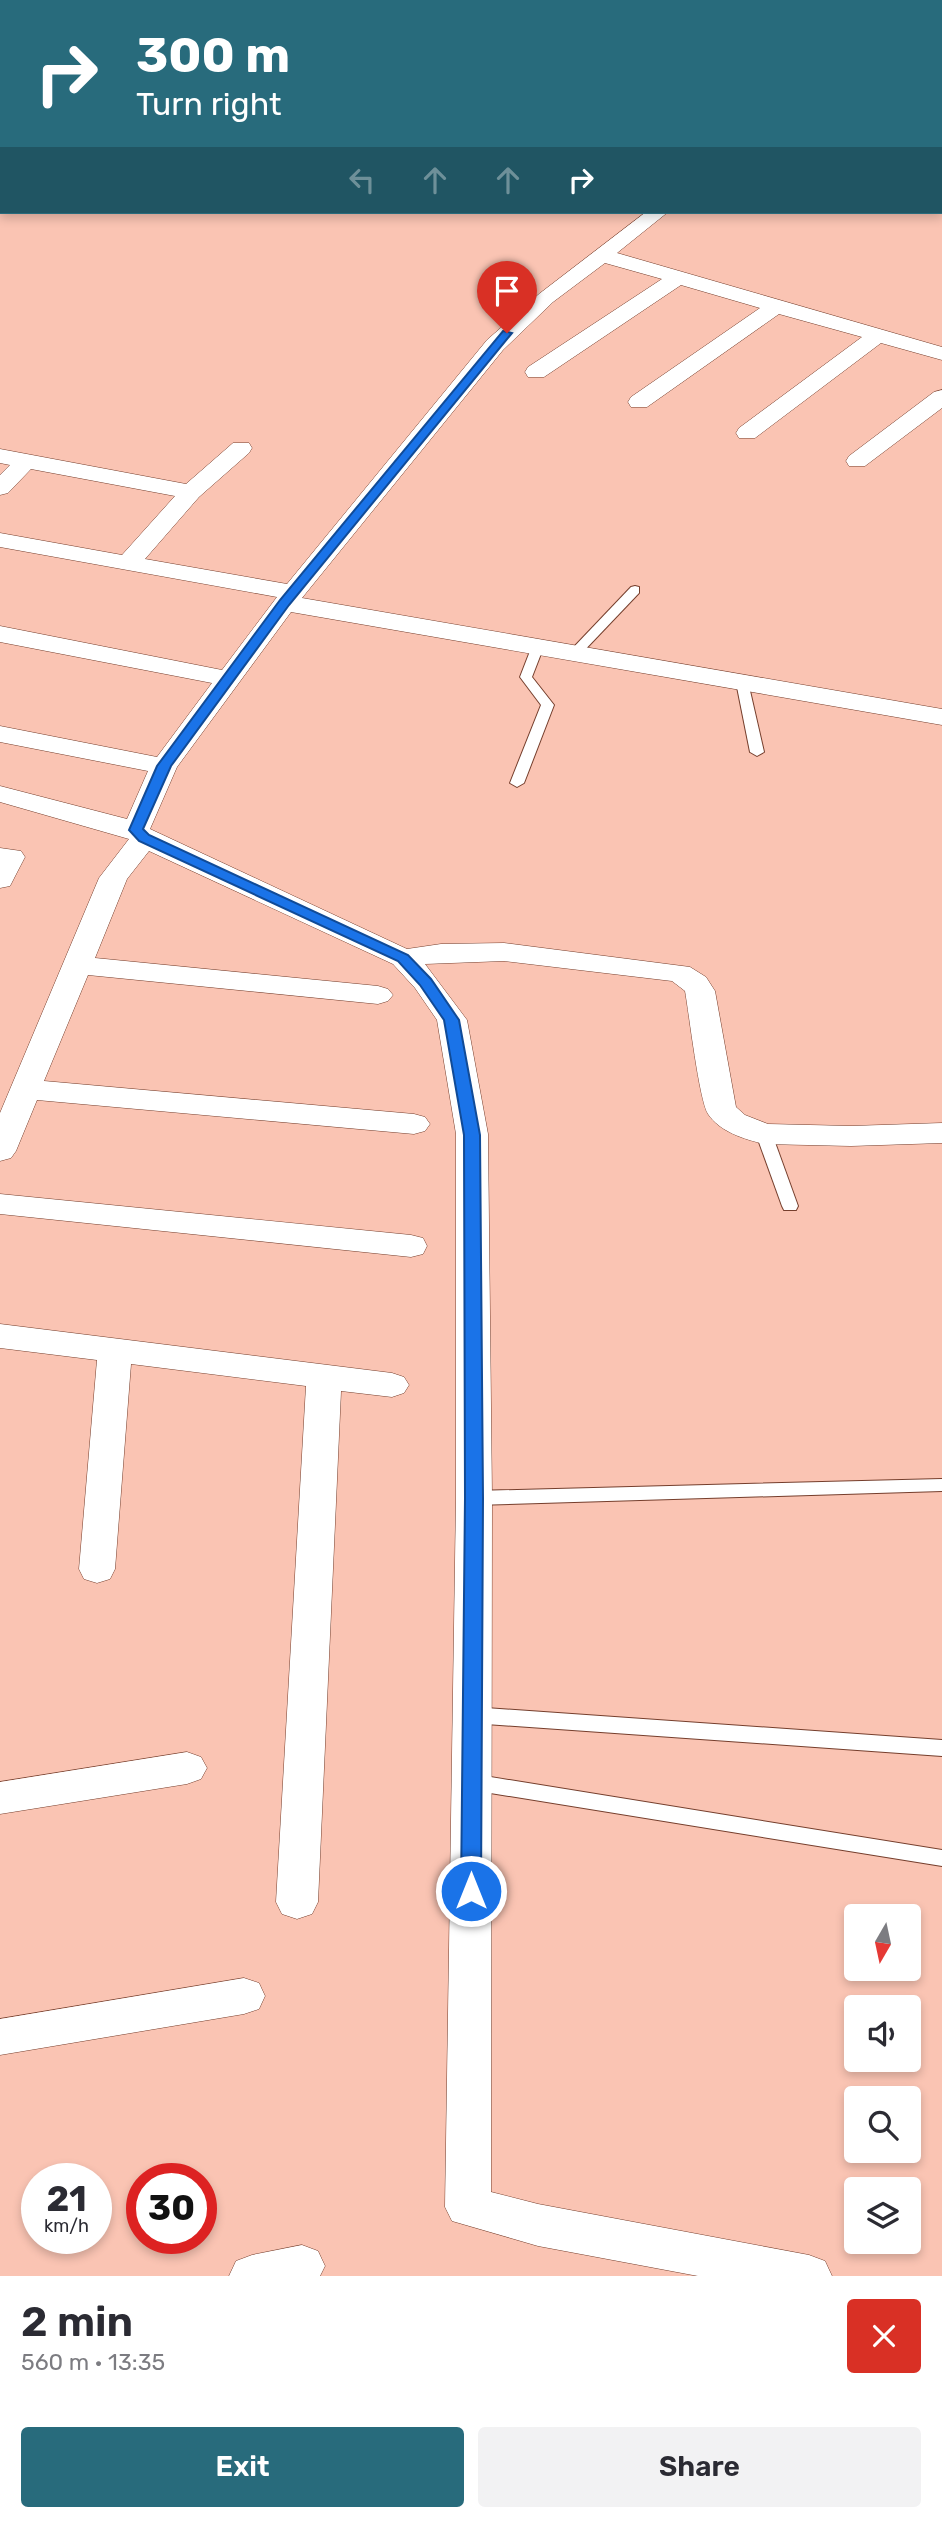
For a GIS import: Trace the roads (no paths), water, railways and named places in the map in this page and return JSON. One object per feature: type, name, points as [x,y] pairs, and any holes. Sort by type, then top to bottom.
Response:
[{"type":"street","points":[[0,1151],[113,878],[140,834],[164,766],[289,598],[495,345],[600,255],[655,214]]},
{"type":"street","points":[[600,255],[942,354]]},
{"type":"street","points":[[536,372],[676,278]]},
{"type":"street","points":[[639,402],[775,307]]},
{"type":"street","points":[[747,433],[877,336]]},
{"type":"street","points":[[857,461],[942,397]]},
{"type":"street","points":[[129,562],[191,492],[242,448]]},
{"type":"street","points":[[0,456],[191,492]]},
{"type":"street","points":[[0,488],[26,461]]},
{"type":"street","points":[[0,540],[129,562],[289,598],[575,653],[942,717]]},
{"type":"street","points":[[0,634],[230,679]]},
{"type":"street","points":[[0,734],[164,766]]},
{"type":"street","points":[[0,794],[140,834],[403,958],[426,982],[452,1020],[472,1135],[474,1498],[468,2207],[538,2225],[809,2276]]},
{"type":"street","points":[[0,856],[11,857],[0,880]]},
{"type":"street","points":[[403,958],[441,953],[504,952],[669,971],[688,977],[696,983],[703,999],[720,1110],[734,1122],[764,1134],[942,1133]]},
{"type":"street","points":[[77,965],[378,995]]},
{"type":"street","points":[[26,1088],[414,1124]]},
{"type":"street","points":[[0,1205],[411,1246]]},
{"type":"street","points":[[0,1336],[392,1385]]},
{"type":"street","points":[[97,1569],[115,1350]]},
{"type":"street","points":[[297,1902],[324,1377]]},
{"type":"street","points":[[0,1798],[187,1768]]},
{"type":"street","points":[[0,2038],[244,1996]]},
{"type":"street","points":[[252,2276],[302,2266]]},
{"type":"lane","points":[[575,653],[635,590]]},
{"type":"lane","points":[[517,783],[548,705],[526,677],[538,646]]},
{"type":"lane","points":[[743,682],[757,751]]},
{"type":"lane","points":[[764,1134],[789,1206]]},
{"type":"lane","points":[[474,1498],[942,1485]]},
{"type":"lane","points":[[472,1714],[942,1748]]},
{"type":"lane","points":[[472,1782],[942,1858]]}]
